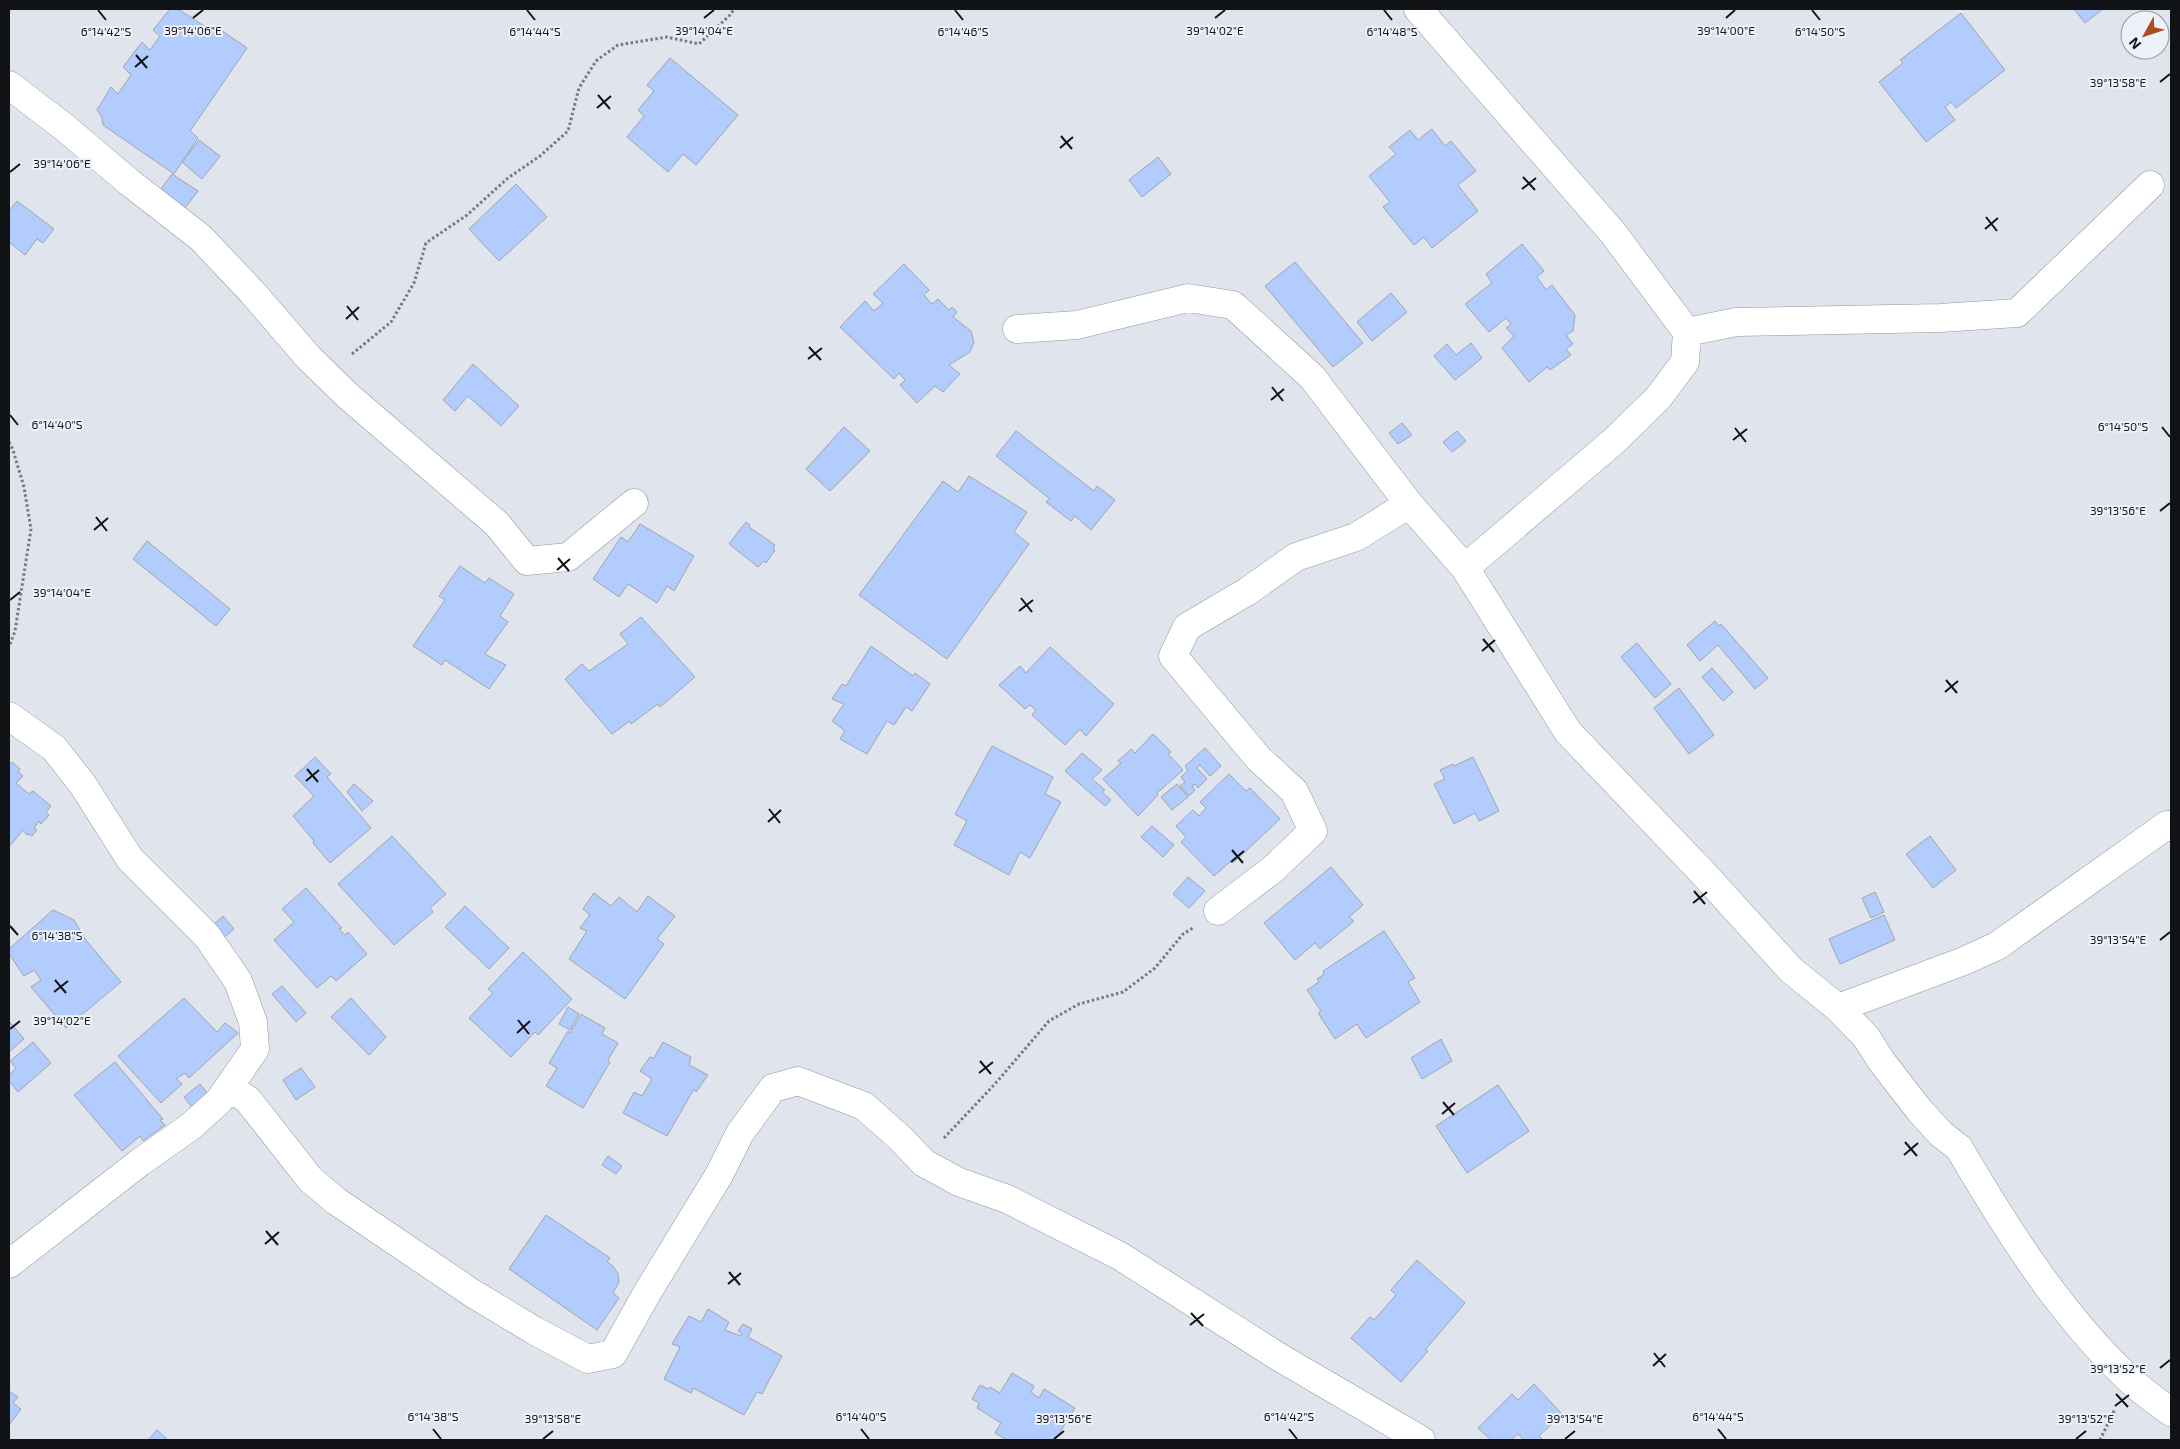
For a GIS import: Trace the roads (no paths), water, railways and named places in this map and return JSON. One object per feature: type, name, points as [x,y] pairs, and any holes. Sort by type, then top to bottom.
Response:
[{"type":"street","points":[[1418,9],[1613,233],[1687,332],[1685,362],[1658,398],[1614,441],[1465,568]]},
{"type":"street","points":[[9,85],[201,238],[252,292],[308,357],[497,524],[527,561],[568,557],[634,503]]},
{"type":"street","points":[[1687,332],[1736,322],[1940,318],[2017,313],[2150,185]]},
{"type":"street","points":[[1017,329],[1076,325],[1188,298],[1233,305],[1312,377],[1409,504],[1465,568],[1568,732],[1791,970],[1838,1008],[1866,1037],[1882,1062],[1920,1111],[1941,1134],[1959,1148],[2054,1294],[2090,1338],[2130,1380],[2171,1412]]},
{"type":"street","points":[[1218,911],[1272,870],[1313,831],[1294,791],[1259,759],[1173,656],[1186,627],[1248,591],[1296,558],[1356,537],[1409,504]]},
{"type":"street","points":[[9,716],[54,748],[83,785],[130,859],[207,936],[238,981],[253,1022],[255,1049],[219,1101],[190,1127],[139,1163],[9,1264]]},
{"type":"street","points":[[1838,1008],[1964,961],[1997,946],[2167,825],[2171,827]]},
{"type":"street","points":[[229,1087],[248,1100],[310,1179],[336,1201],[472,1293],[535,1331],[588,1359],[613,1354],[646,1293],[718,1175],[740,1133],[773,1088],[798,1081],[864,1106],[900,1138],[924,1163],[959,1182],[1008,1199],[1120,1256],[1279,1357],[1421,1440]]}]
